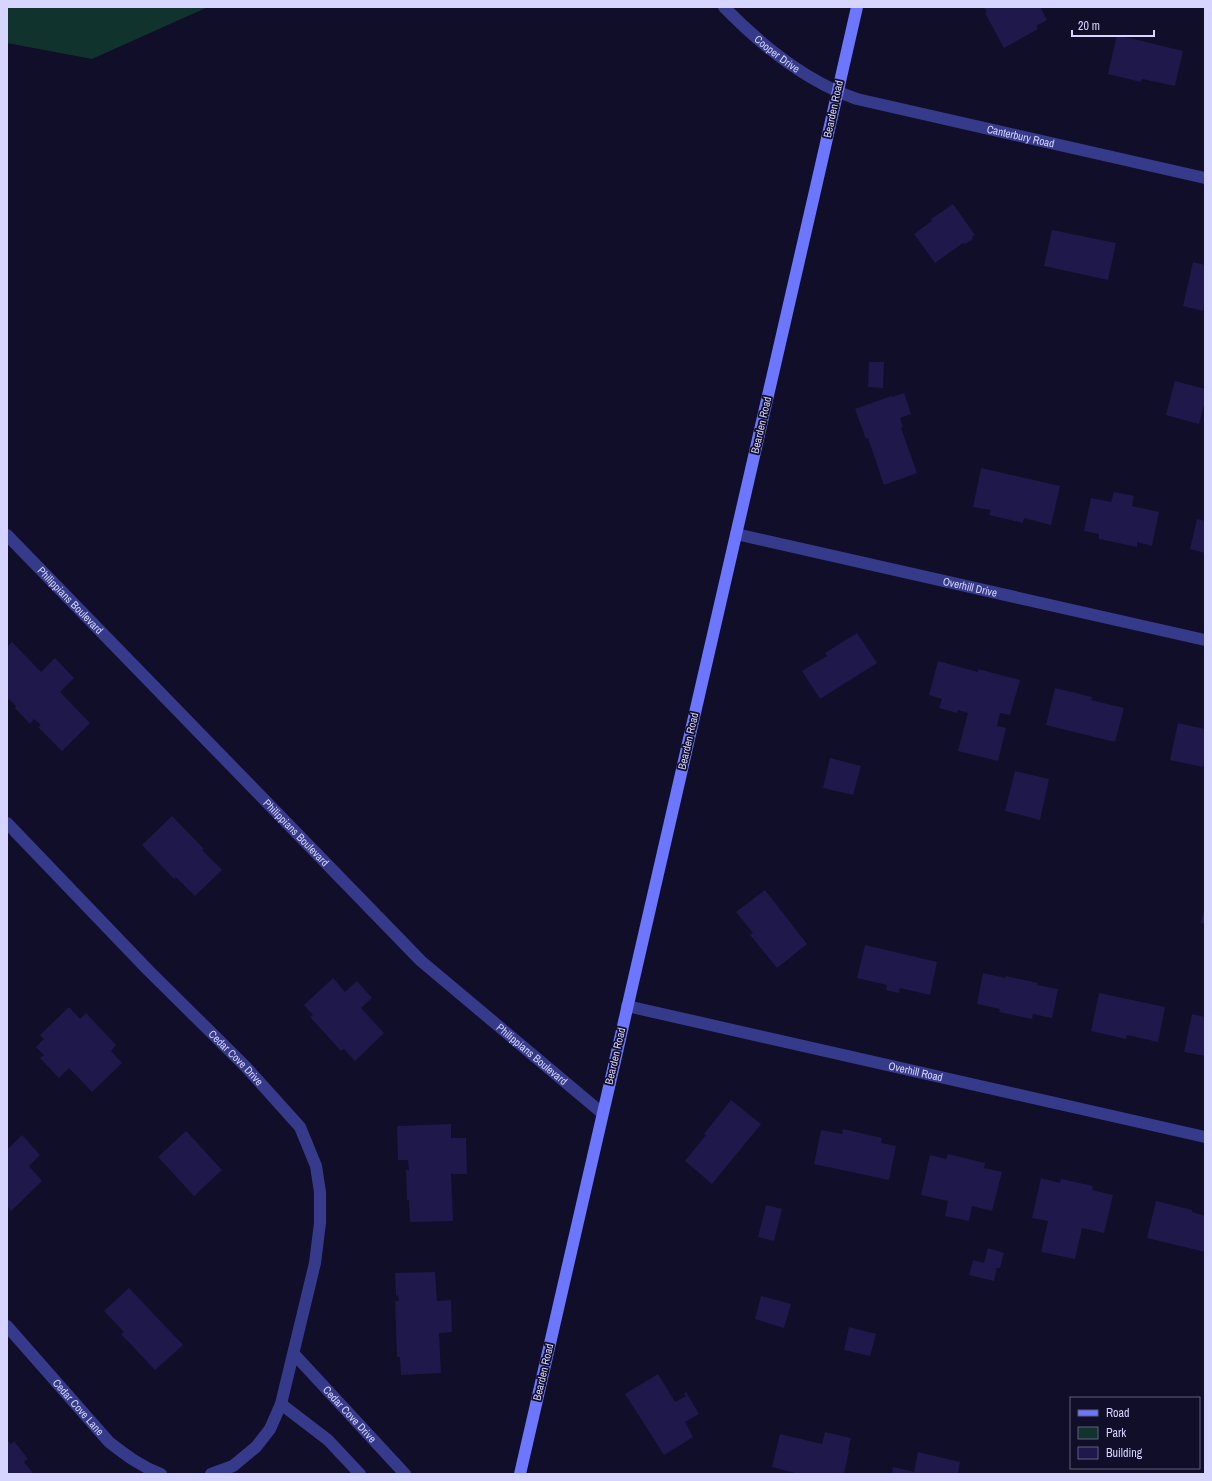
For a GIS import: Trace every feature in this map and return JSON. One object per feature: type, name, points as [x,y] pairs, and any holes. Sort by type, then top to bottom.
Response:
[{"type":"street","name":"Cooper Drive","points":[[724,7],[770,48],[801,71],[837,92]]},
{"type":"street","name":"Bearden Road","points":[[520,1474],[857,7]]},
{"type":"street","name":"Canterbury Road","points":[[837,92],[858,100],[1205,178]]},
{"type":"street","name":"Overhill Drive","points":[[736,534],[1205,640]]},
{"type":"street","name":"Philippians Boulevard","points":[[7,535],[421,961],[602,1113]]},
{"type":"street","name":"Cedar Cove Drive","points":[[7,823],[148,970],[246,1067],[300,1127],[316,1166],[320,1192],[320,1223],[315,1263],[281,1404]]},
{"type":"street","name":"Overhill Road","points":[[627,1006],[1205,1137]]},
{"type":"street","name":"Cedar Cove Lane","points":[[7,1326],[110,1442],[129,1458],[148,1469],[161,1474]]},
{"type":"street","name":"Cedar Cove Drive","points":[[294,1354],[405,1474]]},
{"type":"street","points":[[211,1474],[233,1466],[256,1448],[270,1429],[281,1404],[328,1440],[360,1474]]},
{"type":"green space","points":[[7,7],[208,7],[92,59],[7,43]]},
{"type":"building","points":[[984,7],[1040,7],[1047,20],[1036,26],[1038,29],[1004,48],[985,13],[987,12]]},
{"type":"building","points":[[1117,35],[1183,51],[1175,86],[1142,79],[1141,82],[1108,74]]},
{"type":"building","points":[[953,204],[975,235],[972,237],[973,239],[965,244],[963,243],[935,263],[914,234],[932,221],[931,219]]},
{"type":"building","points":[[1052,230],[1116,243],[1108,280],[1044,266]]},
{"type":"building","points":[[1193,262],[1205,265],[1205,304],[1203,311],[1183,306]]},
{"type":"building","points":[[869,362],[884,362],[883,388],[868,387]]},
{"type":"building","points":[[1175,381],[1205,389],[1205,401],[1199,424],[1166,415]]},
{"type":"building","points":[[904,393],[911,414],[900,418],[903,427],[901,428],[917,473],[884,485],[868,438],[866,439],[855,409]]},
{"type":"building","points":[[981,468],[1060,486],[1051,525],[1024,518],[1023,523],[989,515],[991,510],[973,507]]},
{"type":"building","points":[[1114,492],[1134,496],[1132,506],[1159,512],[1152,546],[1137,542],[1137,547],[1099,539],[1099,534],[1084,531],[1091,498],[1111,502]]},
{"type":"building","points":[[1197,519],[1205,521],[1205,553],[1190,549]]},
{"type":"building","points":[[857,633],[877,663],[820,699],[802,671],[827,656],[825,653]]},
{"type":"building","points":[[12,642],[41,672],[55,658],[74,678],[60,692],[90,723],[62,751],[38,727],[41,725],[34,719],[30,724],[9,699],[7,701],[7,647]]},
{"type":"building","points":[[938,661],[978,672],[978,669],[1020,680],[1010,715],[1000,713],[997,726],[1006,728],[998,761],[958,751],[968,713],[958,710],[957,713],[939,708],[942,699],[929,695]]},
{"type":"building","points":[[1055,688],[1092,697],[1091,700],[1124,708],[1115,742],[1046,725]]},
{"type":"building","points":[[1178,723],[1205,729],[1205,764],[1203,767],[1170,760]]},
{"type":"building","points":[[830,758],[861,766],[853,795],[823,788]]},
{"type":"building","points":[[1015,771],[1049,779],[1040,820],[1005,811]]},
{"type":"building","points":[[172,816],[222,870],[195,896],[176,877],[174,879],[142,845]]},
{"type":"building","points":[[765,890],[807,944],[777,968],[750,935],[753,933],[736,912]]},
{"type":"building","points":[[1205,910],[1205,924],[1201,923]]},
{"type":"building","points":[[865,945],[937,962],[930,995],[900,988],[899,993],[886,990],[887,985],[857,978]]},
{"type":"building","points":[[983,973],[1005,978],[1006,976],[1038,983],[1037,985],[1058,989],[1052,1018],[1033,1014],[1032,1019],[999,1012],[1000,1009],[977,1004]]},
{"type":"building","points":[[333,978],[345,992],[357,981],[372,998],[361,1008],[384,1033],[355,1061],[344,1049],[341,1051],[310,1017],[313,1015],[304,1005]]},
{"type":"building","points":[[1099,993],[1165,1007],[1158,1042],[1127,1035],[1126,1039],[1091,1031]]},
{"type":"building","points":[[69,1007],[80,1019],[86,1013],[116,1045],[111,1051],[122,1063],[92,1092],[69,1068],[59,1078],[40,1058],[44,1055],[36,1047],[44,1039],[40,1035]]},
{"type":"building","points":[[1192,1014],[1205,1017],[1205,1056],[1184,1052]]},
{"type":"building","points":[[731,1100],[761,1124],[712,1184],[685,1161]]},
{"type":"building","points":[[451,1124],[451,1138],[466,1138],[467,1174],[451,1174],[453,1221],[410,1222],[409,1200],[407,1200],[406,1170],[409,1170],[408,1160],[398,1160],[397,1126]]},
{"type":"building","points":[[843,1129],[882,1138],[881,1143],[896,1146],[889,1180],[814,1164],[821,1130],[842,1134]]},
{"type":"building","points":[[186,1131],[222,1170],[194,1196],[158,1157]]},
{"type":"building","points":[[22,1135],[40,1155],[29,1166],[42,1181],[11,1211],[7,1206],[7,1146],[9,1148]]},
{"type":"building","points":[[948,1154],[985,1163],[984,1168],[1002,1172],[992,1211],[972,1206],[969,1221],[945,1216],[948,1201],[921,1195],[930,1155],[946,1159]]},
{"type":"building","points":[[1041,1178],[1060,1183],[1061,1179],[1093,1186],[1092,1190],[1113,1195],[1104,1233],[1082,1228],[1075,1259],[1041,1252],[1048,1221],[1032,1218]]},
{"type":"building","points":[[1156,1201],[1192,1210],[1192,1212],[1205,1216],[1205,1252],[1147,1238]]},
{"type":"building","points":[[766,1205],[782,1209],[774,1241],[758,1237]]},
{"type":"building","points":[[988,1248],[1004,1253],[1000,1268],[997,1268],[994,1281],[969,1275],[973,1260],[984,1263]]},
{"type":"building","points":[[435,1272],[437,1301],[451,1300],[452,1332],[439,1333],[441,1373],[401,1375],[400,1357],[397,1357],[395,1301],[399,1301],[398,1295],[396,1296],[395,1273]]},
{"type":"building","points":[[129,1288],[183,1345],[155,1370],[121,1334],[124,1332],[104,1311]]},
{"type":"building","points":[[761,1296],[791,1304],[784,1328],[755,1319]]},
{"type":"building","points":[[849,1327],[876,1334],[870,1356],[844,1350]]},
{"type":"building","points":[[658,1374],[675,1402],[686,1396],[684,1394],[686,1392],[699,1414],[685,1422],[693,1437],[664,1455],[625,1394]]},
{"type":"building","points":[[825,1432],[851,1438],[844,1474],[799,1474],[772,1467],[780,1434],[822,1444]]},
{"type":"building","points":[[7,1439],[11,1444],[14,1441],[28,1459],[24,1462],[33,1473],[32,1474],[7,1474]]},
{"type":"building","points":[[918,1452],[960,1462],[958,1474],[892,1474],[893,1467],[914,1472]]}]
